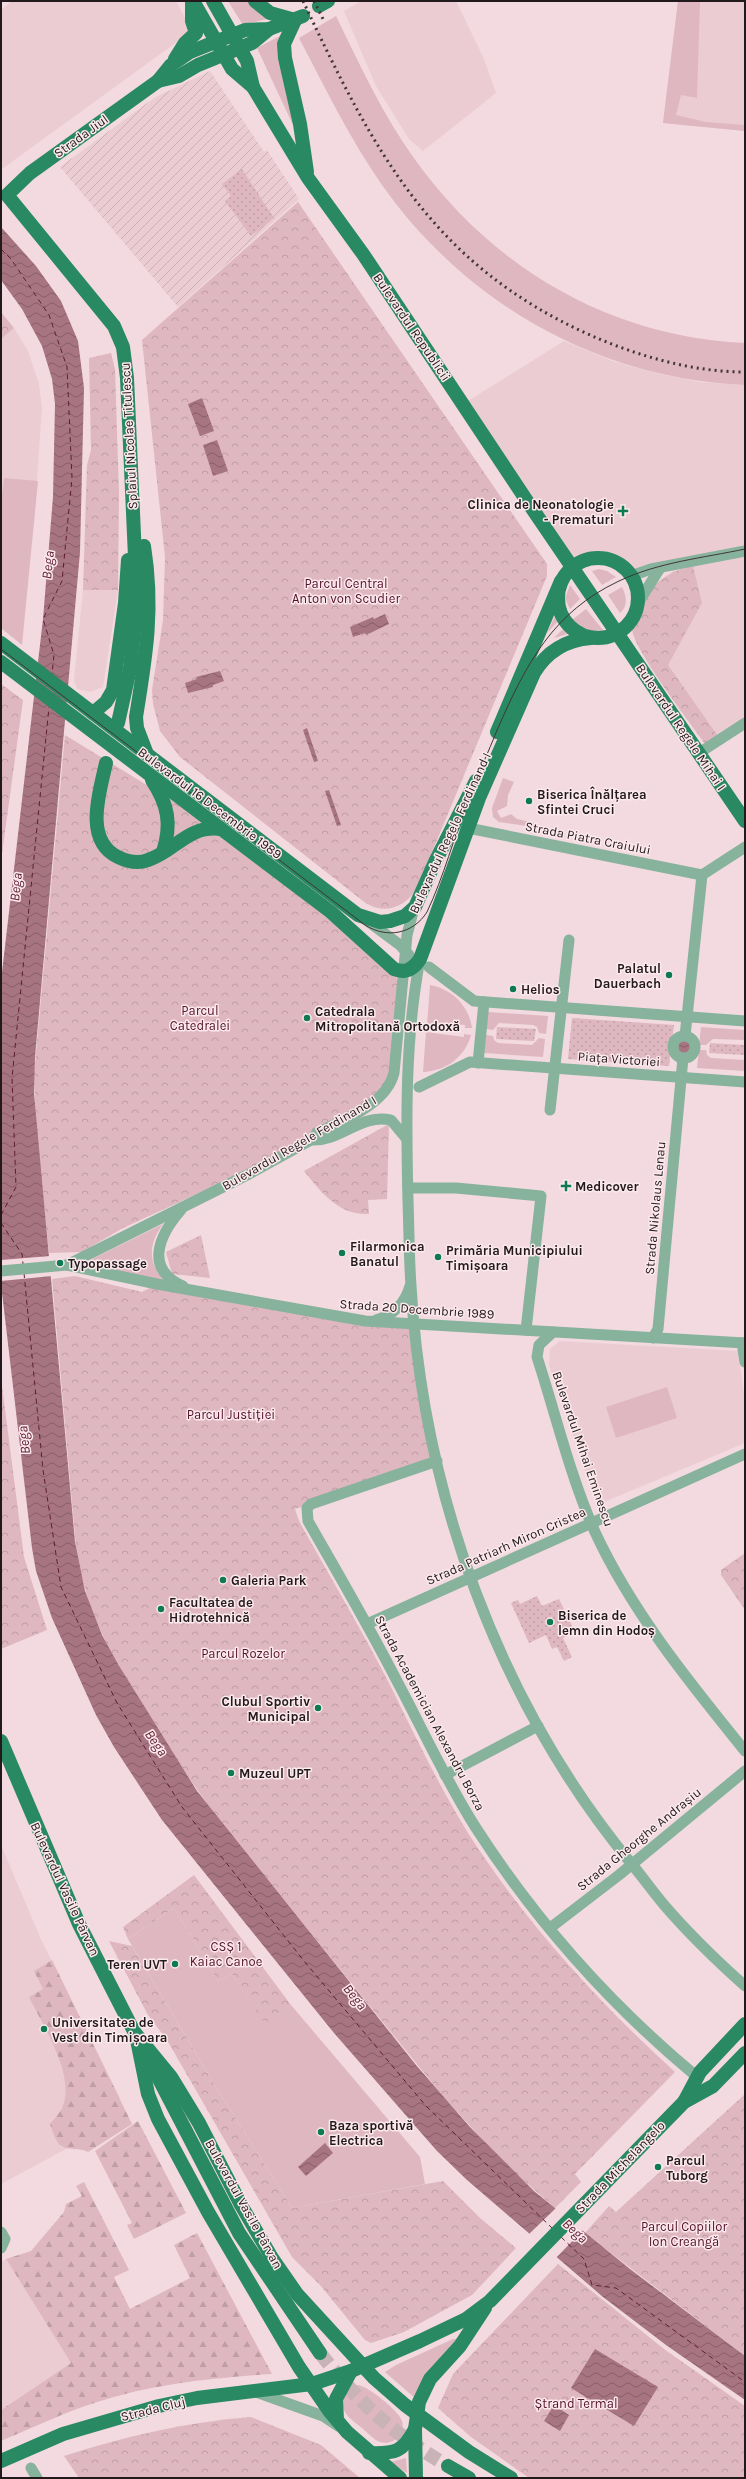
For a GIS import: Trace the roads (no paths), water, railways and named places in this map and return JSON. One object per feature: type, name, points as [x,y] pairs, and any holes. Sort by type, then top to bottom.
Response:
[{"type":"main road","name":"Bulevardul Republicii","points":[[193,1],[232,69],[253,87]]},
{"type":"main road","points":[[171,65],[185,43],[196,33],[192,20],[193,1]]},
{"type":"main road","name":"Bulevardul Republicii","points":[[213,1],[247,61],[253,87],[308,178],[363,254],[618,633]]},
{"type":"main road","points":[[255,1],[270,13],[299,18]]},
{"type":"main road","points":[[269,29],[299,18]]},
{"type":"main road","points":[[299,18],[284,44],[285,58],[300,124],[308,178]]},
{"type":"main road","name":"Strada Jiul","points":[[158,81],[179,76],[223,54],[252,43],[269,29]]},
{"type":"main road","name":"Strada Jiul","points":[[4,192],[158,81],[171,65],[190,52],[245,30],[269,29]]},
{"type":"main road","points":[[22,179],[18,200],[22,213]]},
{"type":"main road","name":"Splaiul Nicolae Titulescu","points":[[4,192],[110,321],[119,335],[127,378],[131,486],[137,554],[137,610],[127,687],[118,724]]},
{"type":"main road","points":[[94,714],[106,702],[112,690],[127,587],[127,517],[131,486]]},
{"type":"main road","points":[[131,486],[140,515],[150,591],[149,634],[136,717],[137,728],[147,754]]},
{"type":"main road","points":[[591,638],[574,631],[561,615],[557,595],[561,581],[573,567],[588,559],[602,558],[616,562],[631,576],[637,590],[636,612],[629,624],[618,633]]},
{"type":"main road","name":"Bulevardul Regele Ferdinand I","points":[[415,907],[435,862],[468,799],[561,581]]},
{"type":"main road","name":"Bulevardul Regele Ferdinand I","points":[[417,966],[468,828],[508,730],[538,667],[548,655],[561,646],[575,640],[606,638],[618,633]]},
{"type":"main road","name":"Bulevardul Regele Mihai I","points":[[618,633],[745,821]]},
{"type":"main road","name":"Bulevardul 16 Decembrie 1989","points":[[1,643],[358,915]]},
{"type":"main road","name":"Bulevardul 16 Decembrie 1989","points":[[1,662],[331,912],[394,969],[417,966]]},
{"type":"main road","points":[[106,763],[96,817],[101,838],[108,849],[116,856],[136,862],[147,861],[199,829],[221,829]]},
{"type":"main road","points":[[147,772],[160,792],[169,813],[167,839],[163,852]]},
{"type":"main road","points":[[358,915],[380,922],[390,921],[405,916],[415,907]]},
{"type":"main road","name":"Bulevardul Vasile Pârvan","points":[[1,1741],[79,1924],[135,2033],[171,2077],[200,2123],[242,2206],[283,2275],[357,2368],[417,2415],[469,2452],[511,2478]]},
{"type":"main road","name":"Strada Michelangelo","points":[[684,2102],[696,2076],[745,2024]]},
{"type":"main road","points":[[135,2033],[239,2233],[320,2353]]},
{"type":"main road","name":"Bulevardul Vasile Pârvan","points":[[135,2033],[148,2094],[158,2119],[226,2244],[300,2368],[337,2420],[369,2453],[400,2478]]},
{"type":"main road","name":"Strada Michelangelo","points":[[415,2429],[419,2402],[430,2379],[460,2346],[490,2301],[684,2102],[713,2086],[745,2053]]},
{"type":"main road","name":"Strada Michelangelo","points":[[312,2384],[357,2368],[453,2326],[490,2301]]},
{"type":"main road","points":[[337,2420],[336,2399],[357,2368]]},
{"type":"main road","name":"Strada Cluj","points":[[1,2461],[63,2434],[145,2410],[197,2398],[312,2384]]},
{"type":"main road","points":[[369,2453],[390,2453],[396,2451],[407,2444],[415,2429]]},
{"type":"main road","points":[[415,2429],[416,2478]]},
{"type":"main road","points":[[448,2466],[470,2478]]},
{"type":"street","points":[[631,576],[660,568],[745,552]]},
{"type":"street","points":[[636,612],[640,600],[660,568]]},
{"type":"street","points":[[699,753],[745,723]]},
{"type":"street","name":"Strada Piatra Craiului","points":[[468,828],[702,875]]},
{"type":"street","points":[[681,1077],[683,1058],[691,1055],[695,1050],[693,1040],[685,1036],[702,875],[745,847]]},
{"type":"street","name":"Bulevardul Regele Ferdinand I","points":[[67,1265],[182,1209],[311,1140],[317,1134],[378,1099],[388,1088],[394,1073],[401,990],[417,966],[406,951],[408,929],[415,907]]},
{"type":"street","name":"Bulevardul 16 Decembrie 1989","points":[[358,915],[406,951]]},
{"type":"street","points":[[550,1110],[568,940]]},
{"type":"street","points":[[385,962],[397,979],[401,990]]},
{"type":"street","points":[[745,1021],[687,1011],[561,1003],[474,1001],[417,966],[407,1086],[410,1275],[421,1374],[437,1461],[449,1508],[470,1577],[497,1645],[538,1726],[583,1799],[632,1864],[683,1927],[745,1986]]},
{"type":"street","points":[[478,1063],[484,1002]]},
{"type":"street","name":"Piața Victoriei","points":[[683,1058],[675,1053],[673,1046],[676,1039],[685,1036]]},
{"type":"street","name":"Piața Victoriei","points":[[419,1087],[470,1062],[745,1082]]},
{"type":"street","name":"Strada Nikolaus Lenau","points":[[658,1335],[681,1077]]},
{"type":"street","points":[[311,1140],[321,1140],[374,1118],[391,1120],[407,1138]]},
{"type":"street","points":[[408,1188],[452,1188],[541,1196],[526,1330]]},
{"type":"street","points":[[182,1209],[162,1235],[159,1254],[162,1266],[169,1277],[178,1284],[193,1289]]},
{"type":"street","points":[[1,1271],[67,1265]]},
{"type":"street","name":"Strada 20 Decembrie 1989","points":[[67,1265],[157,1284],[193,1289],[360,1320],[553,1332],[658,1335],[744,1343]]},
{"type":"street","points":[[360,1320],[379,1319],[396,1309],[407,1295],[410,1275]]},
{"type":"street","name":"Bulevardul Mihai Eminescu","points":[[553,1332],[539,1346],[537,1357],[592,1523],[617,1573],[655,1632],[745,1751]]},
{"type":"street","points":[[744,1343],[745,1362]]},
{"type":"street","name":"Strada Patriarh Miron Cristea","points":[[367,1624],[745,1454]]},
{"type":"street","name":"Strada Academician Alexandru Borza","points":[[437,1461],[317,1501],[307,1508],[308,1521],[367,1624],[445,1775],[476,1828],[550,1928],[612,1998],[696,2076]]},
{"type":"street","points":[[445,1775],[538,1726]]},
{"type":"street","name":"Strada Gheorghe Andrașiu","points":[[550,1928],[632,1864],[745,1771]]},
{"type":"street","points":[[1,2232],[5,2239],[2,2247]]},
{"type":"street","points":[[256,2392],[322,2416],[347,2432]]},
{"type":"street","points":[[31,2468],[37,2478]]},
{"type":"water","name":"Bega","points":[[1,227],[36,266],[61,301],[78,341],[84,388],[80,552],[35,1057],[34,1093],[75,1542],[85,1591],[102,1635],[118,1664],[197,1791],[416,2065],[470,2127],[534,2191],[630,2269],[745,2356],[745,2400],[666,2345],[603,2297],[467,2180],[437,2151],[334,2033],[162,1820],[114,1747],[96,1715],[52,1618],[36,1571],[32,1548],[1,1284],[1,981],[43,619],[53,497],[55,404],[52,379],[42,346],[22,309],[1,280]]},
{"type":"water","points":[[202,398],[214,431],[200,436],[188,404]]},
{"type":"water","points":[[217,440],[228,471],[213,476],[203,445]]},
{"type":"water","points":[[385,614],[389,624],[366,635],[365,633],[353,637],[350,627],[373,617],[374,619]]},
{"type":"water","points":[[220,671],[224,681],[213,685],[213,687],[188,693],[185,683],[197,679],[196,677]]},
{"type":"water","points":[[307,728],[318,761],[314,762],[303,730]]},
{"type":"water","points":[[329,790],[341,825],[337,826],[325,791]]},
{"type":"water","points":[[685,1040],[690,1042],[692,1047],[690,1052],[685,1054],[680,1052],[678,1047],[680,1042]]},
{"type":"water","points":[[325,2143],[333,2153],[306,2176],[298,2167]]},
{"type":"water","points":[[595,2349],[658,2387],[634,2426],[571,2388]]},
{"type":"water","points":[[554,2405],[569,2415],[560,2431],[544,2421]]},
{"type":"tunnel","points":[[320,2353],[349,2388],[378,2416],[410,2442],[448,2466]]},
{"type":"tram line","points":[[1,649],[365,925],[382,932],[399,932],[414,925],[427,912],[439,885],[471,792],[519,682],[544,642],[559,624],[576,608],[596,594],[619,581],[665,565],[745,549]]},
{"type":"railway","points":[[303,1],[355,106],[383,154],[414,198],[448,238],[488,274],[535,306],[608,343],[646,356],[685,366],[745,372]]},
{"type":"railway","points":[[314,1],[324,21]]},
{"type":"place","name":"Clinica de Neonatologie - Prematuri","points":[[623,511]]},
{"type":"place","name":"Biserica Înălțarea Sfintei Cruci","points":[[529,801]]},
{"type":"place","name":"Palatul Dauerbach","points":[[669,975]]},
{"type":"place","name":"Helios","points":[[513,989]]},
{"type":"place","name":"Catedrala Mitropolitană Ortodoxă","points":[[307,1018]]},
{"type":"place","name":"Medicover","points":[[566,1186]]},
{"type":"place","name":"Filarmonica Banatul","points":[[342,1253]]},
{"type":"place","name":"Primăria Municipiului Timișoara","points":[[438,1257]]},
{"type":"place","name":"Typopassage","points":[[60,1263]]},
{"type":"place","name":"Galeria Park","points":[[223,1580]]},
{"type":"place","name":"Facultatea de Hidrotehnică","points":[[161,1609]]},
{"type":"place","name":"Biserica de lemn din Hodoș","points":[[550,1622]]},
{"type":"place","name":"Clubul Sportiv Municipal","points":[[318,1708]]},
{"type":"place","name":"Muzeul UPT","points":[[231,1773]]},
{"type":"place","name":"Teren UVT","points":[[175,1964]]},
{"type":"place","name":"Universitatea de Vest din Timișoara","points":[[44,2029]]},
{"type":"place","name":"Baza sportivă Electrica","points":[[321,2132]]},
{"type":"place","name":"Parcul Tuborg","points":[[658,2167]]},
{"type":"park label","name":"Parcul Central Anton von Scudier","points":[[346,590]]},
{"type":"park label","name":"Parcul Catedralei","points":[[200,1018]]},
{"type":"park label","name":"Parcul Justiției","points":[[231,1414]]},
{"type":"park label","name":"Parcul Rozelor","points":[[243,1653]]},
{"type":"park label","name":"CSȘ 1 Kaiac Canoe","points":[[226,1954]]},
{"type":"park label","name":"Parcul Copiilor Ion Creangă","points":[[684,2234]]},
{"type":"park label","name":"Ștrand Termal","points":[[576,2403]]}]
